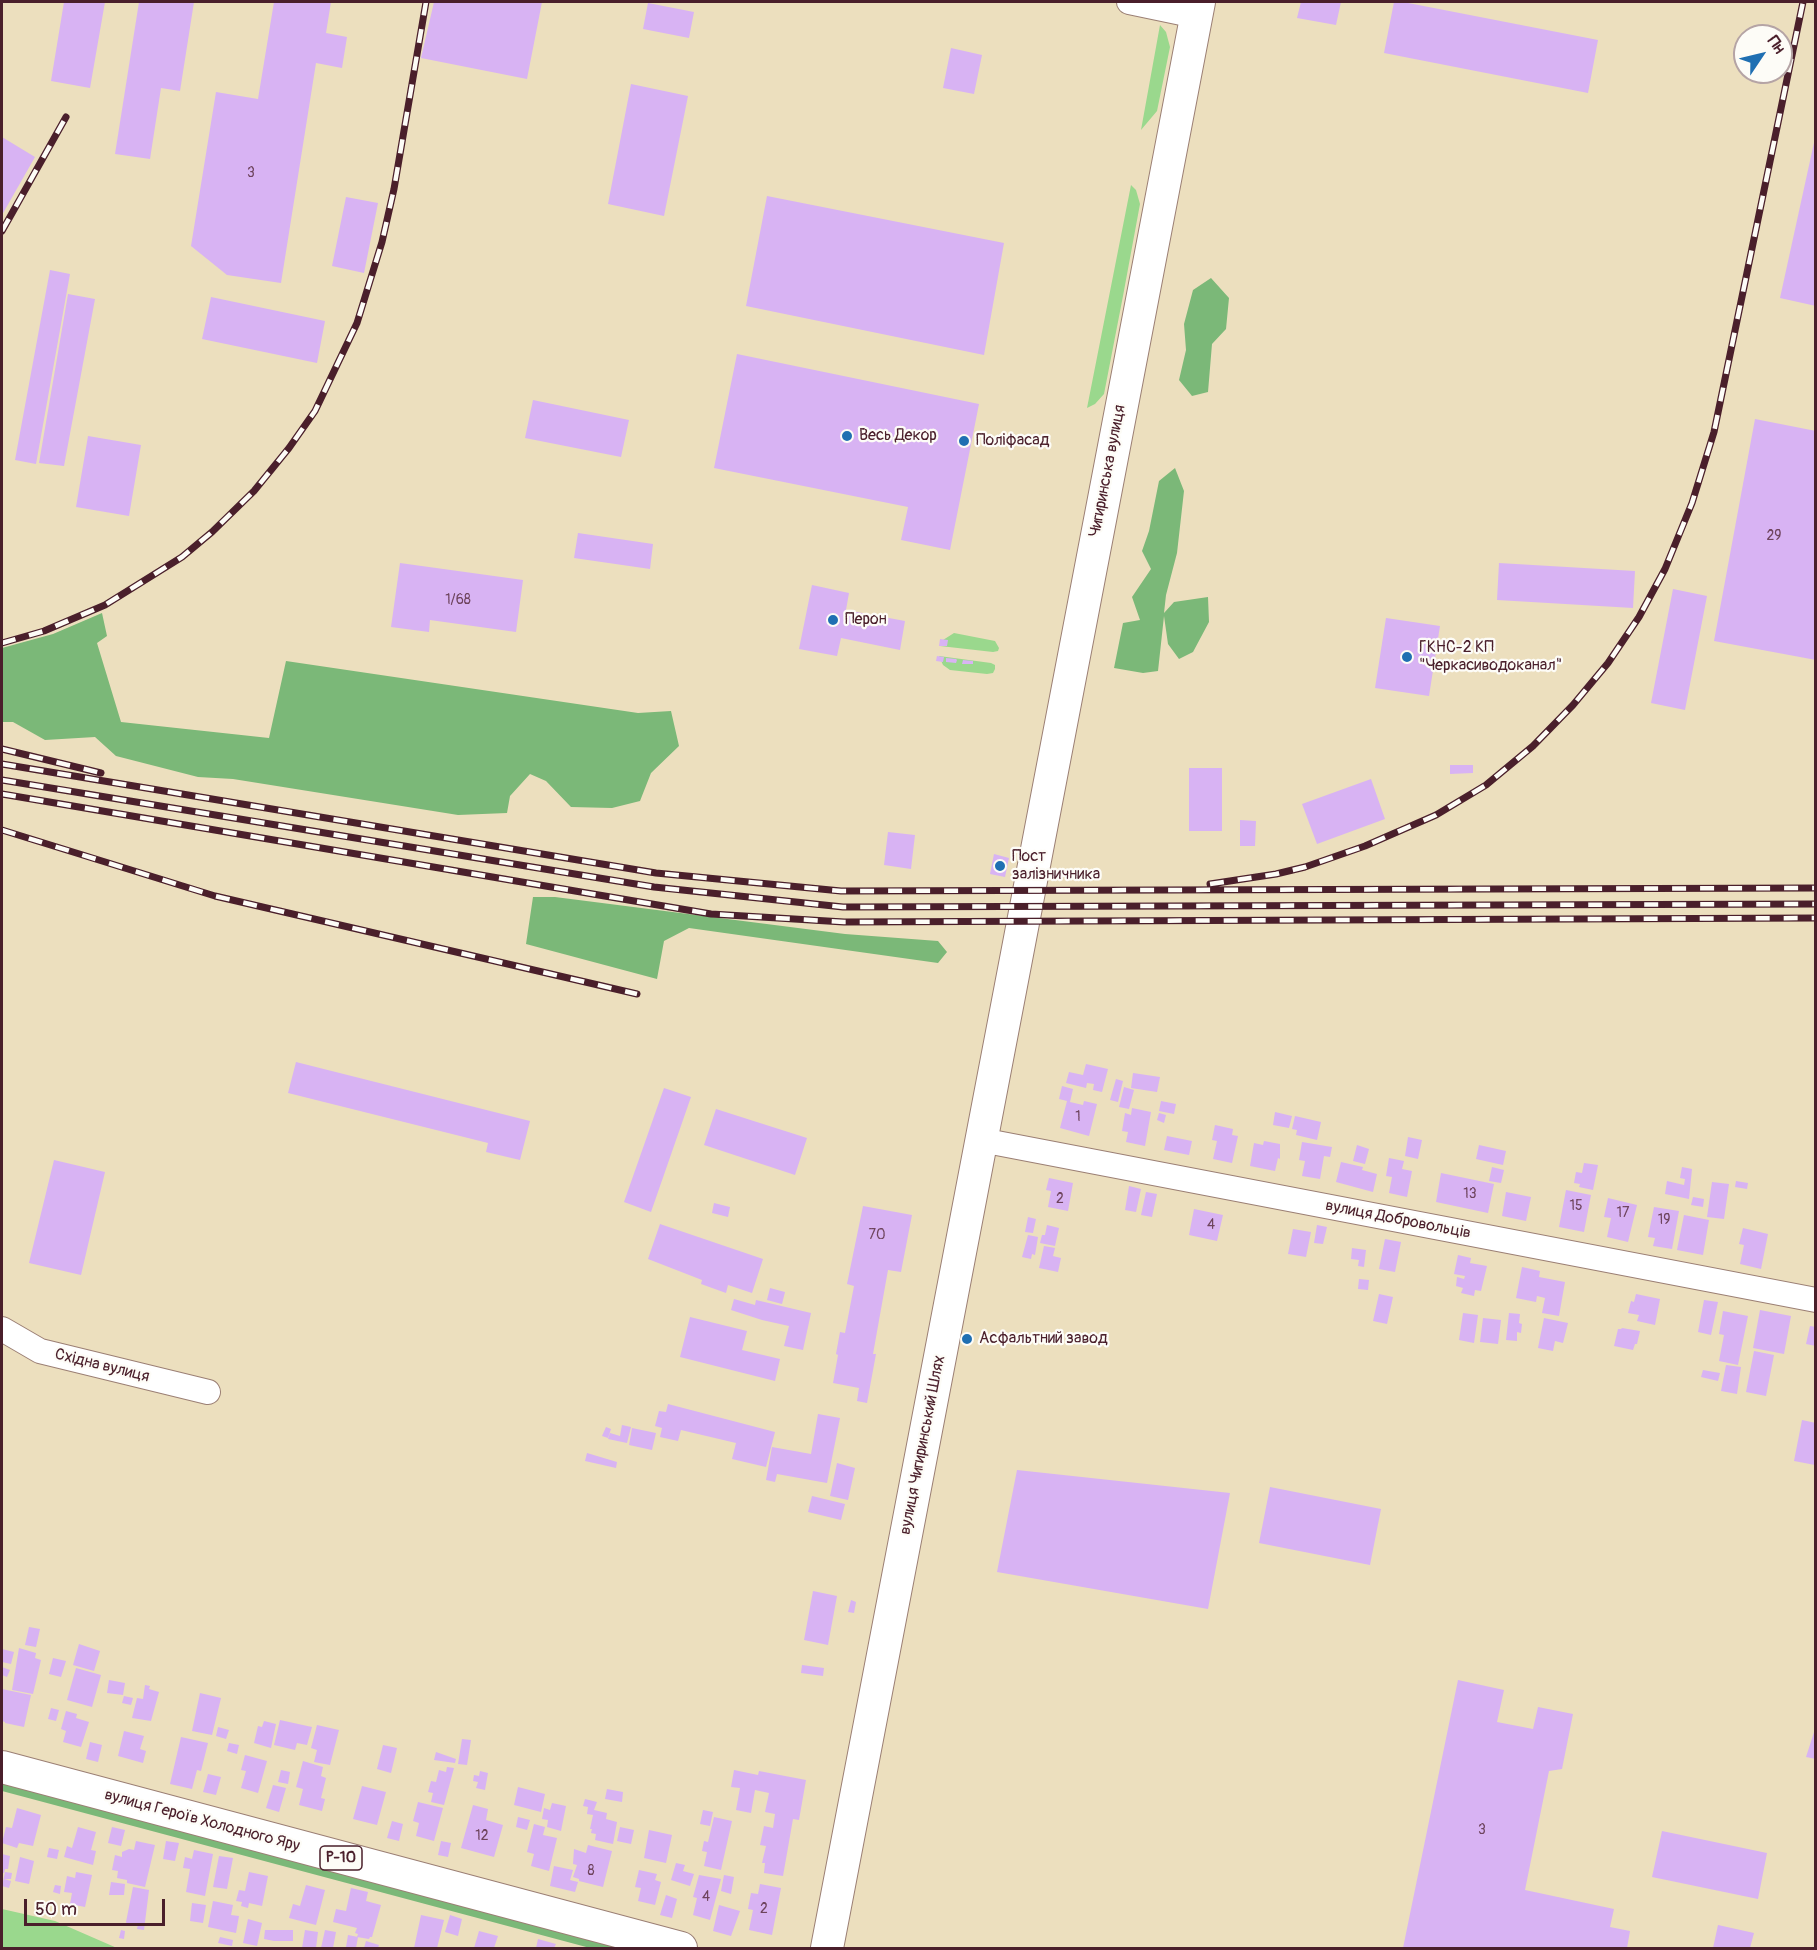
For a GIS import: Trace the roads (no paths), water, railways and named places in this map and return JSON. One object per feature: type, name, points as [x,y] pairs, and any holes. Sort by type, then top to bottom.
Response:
[{"type":"main road","name":"Чигиринська вулиця","points":[[1019,941],[1197,9]]},
{"type":"main road","name":"вулиця Чигиринський Шлях","points":[[827,1948],[1019,941]]},
{"type":"main road","name":"вулиця Героїв Холодного Яру","points":[[2,1767],[681,1948]]},
{"type":"street","points":[[1129,2],[1197,9]]},
{"type":"street","name":"вулиця Добровольців","points":[[981,1140],[1815,1300]]},
{"type":"street","name":"Східна вулиця","points":[[2,1329],[40,1351],[208,1392]]},
{"type":"railway","points":[[2,643],[44,631],[105,605],[182,557],[212,532],[254,491],[315,411],[357,323],[382,242],[394,189],[426,2]]},
{"type":"railway","points":[[1210,884],[1305,867],[1365,846],[1436,815],[1486,785],[1533,746],[1573,705],[1608,663],[1639,617],[1665,569],[1692,503],[1714,432],[1803,2]]},
{"type":"railway","points":[[2,231],[66,117]]},
{"type":"railway","points":[[2,749],[101,773]]},
{"type":"railway","points":[[2,764],[656,873],[841,891],[1816,888]]},
{"type":"railway","points":[[2,780],[654,887],[843,907],[1816,904]]},
{"type":"railway","points":[[2,794],[711,914],[844,922],[1816,918]]},
{"type":"railway","points":[[2,830],[215,896],[637,994]]},
{"type":"place","name":"Весь Декор","points":[[847,436]]},
{"type":"place","name":"Поліфасад","points":[[964,441]]},
{"type":"place","name":"Перон","points":[[833,620]]},
{"type":"place","name":"ГКНС-2 КП \"Черкасиводоканал\"","points":[[1407,657]]},
{"type":"place","name":"Пост залізничника","points":[[1000,866]]},
{"type":"place","name":"Асфальтний завод","points":[[967,1339]]}]
